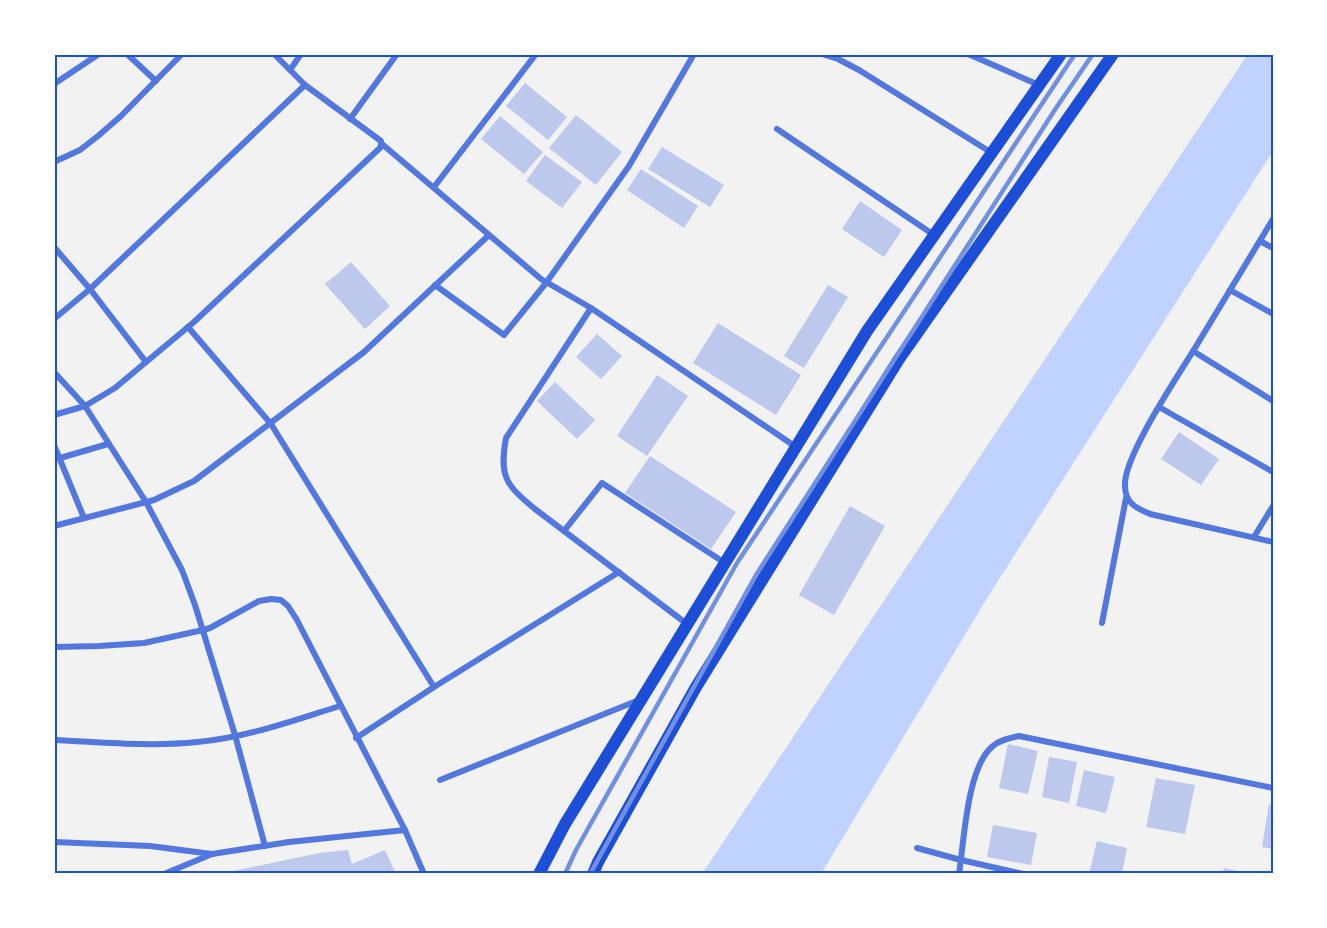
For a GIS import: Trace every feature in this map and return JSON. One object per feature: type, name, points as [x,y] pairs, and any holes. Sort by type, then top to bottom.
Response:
[{"type":"main road","points":[[539,874],[565,824],[867,332],[1061,54]]},
{"type":"main road","points":[[593,874],[696,687],[899,359],[1113,54]]},
{"type":"street","points":[[54,84],[99,54]]},
{"type":"street","points":[[127,54],[156,81]]},
{"type":"street","points":[[54,162],[80,150],[121,116],[182,54]]},
{"type":"street","points":[[274,54],[305,85],[382,144],[546,283],[591,308],[796,447]]},
{"type":"street","points":[[290,70],[301,54]]},
{"type":"street","points":[[350,119],[397,54]]},
{"type":"street","points":[[434,187],[536,54]]},
{"type":"street","points":[[435,285],[504,335],[546,283],[629,166],[694,54]]},
{"type":"street","points":[[822,54],[859,70],[992,153]]},
{"type":"street","points":[[968,54],[1039,86]]},
{"type":"street","points":[[54,319],[90,289],[305,85]]},
{"type":"street","points":[[777,129],[934,235]]},
{"type":"street","points":[[54,415],[85,406],[115,388],[188,327],[382,144]]},
{"type":"street","points":[[1102,623],[1126,498],[1124,483],[1133,456],[1159,407],[1273,219]]},
{"type":"street","points":[[54,526],[146,502],[194,481],[364,352],[488,236]]},
{"type":"street","points":[[1260,241],[1273,248]]},
{"type":"street","points":[[54,248],[90,289],[146,362]]},
{"type":"street","points":[[1230,290],[1273,314]]},
{"type":"street","points":[[591,308],[506,438],[502,457],[504,474],[515,493],[688,625]]},
{"type":"street","points":[[188,327],[271,424],[434,687]]},
{"type":"street","points":[[1193,351],[1273,401]]},
{"type":"street","points":[[54,372],[85,406],[146,502],[182,570],[235,735],[265,846]]},
{"type":"street","points":[[1159,407],[1273,472]]},
{"type":"street","points":[[60,458],[108,444]]},
{"type":"street","points":[[54,445],[84,518]]},
{"type":"street","points":[[564,531],[602,483],[725,563]]},
{"type":"street","points":[[1126,498],[1135,507],[1150,514],[1273,542]]},
{"type":"street","points":[[1254,537],[1273,506]]},
{"type":"street","points":[[357,738],[434,687],[619,572]]},
{"type":"street","points":[[54,647],[144,643],[210,628],[259,601],[281,600],[297,620],[405,830],[424,874]]},
{"type":"street","points":[[440,780],[642,699]]},
{"type":"street","points":[[54,740],[147,745],[199,742],[261,730],[340,706]]},
{"type":"street","points":[[959,874],[969,803],[977,768],[992,747],[1007,738],[1019,736],[1273,788]]},
{"type":"street","points":[[164,874],[212,854],[405,830]]},
{"type":"street","points":[[54,842],[150,846],[212,854]]},
{"type":"street","points":[[917,848],[1023,874]]},
{"type":"water","points":[[1248,54],[1273,54],[1273,151],[989,595],[821,874],[702,874]]},
{"type":"building","points":[[525,83],[567,117],[548,140],[506,106]]},
{"type":"building","points":[[576,115],[622,152],[596,185],[549,148]]},
{"type":"building","points":[[500,116],[543,152],[524,174],[481,139]]},
{"type":"building","points":[[662,147],[724,185],[710,207],[648,169]]},
{"type":"building","points":[[545,155],[582,182],[562,208],[526,181]]},
{"type":"building","points":[[641,169],[698,206],[684,228],[627,190]]},
{"type":"building","points":[[860,201],[902,230],[884,257],[842,229]]},
{"type":"building","points":[[351,262],[390,306],[365,329],[325,284]]},
{"type":"building","points":[[828,285],[848,297],[804,368],[784,356]]},
{"type":"building","points":[[718,323],[801,375],[776,415],[693,363]]},
{"type":"building","points":[[597,334],[622,356],[601,379],[576,357]]},
{"type":"building","points":[[657,375],[688,396],[647,456],[617,436]]},
{"type":"building","points":[[555,382],[595,420],[577,439],[537,401]]},
{"type":"building","points":[[1179,432],[1219,459],[1201,485],[1161,459]]},
{"type":"building","points":[[650,456],[736,512],[711,549],[625,493]]},
{"type":"building","points":[[850,506],[885,526],[834,615],[799,595]]},
{"type":"building","points":[[1008,744],[1038,751],[1028,794],[999,788]]},
{"type":"building","points":[[1049,757],[1077,762],[1069,803],[1042,797]]},
{"type":"building","points":[[1084,770],[1115,777],[1106,813],[1076,806]]},
{"type":"building","points":[[1156,778],[1195,785],[1185,834],[1146,827]]},
{"type":"building","points":[[1269,804],[1273,805],[1273,849],[1262,847]]},
{"type":"building","points":[[993,825],[1037,833],[1031,865],[987,857]]},
{"type":"building","points":[[1097,841],[1127,848],[1122,874],[1089,874]]},
{"type":"building","points":[[348,850],[352,864],[385,850],[396,874],[220,874],[319,853]]},
{"type":"building","points":[[1224,868],[1247,873],[1247,874],[1223,874]]},
{"type":"railway","points":[[565,874],[576,850],[737,563],[1075,54]]},
{"type":"railway","points":[[590,874],[756,575],[1093,54]]}]
